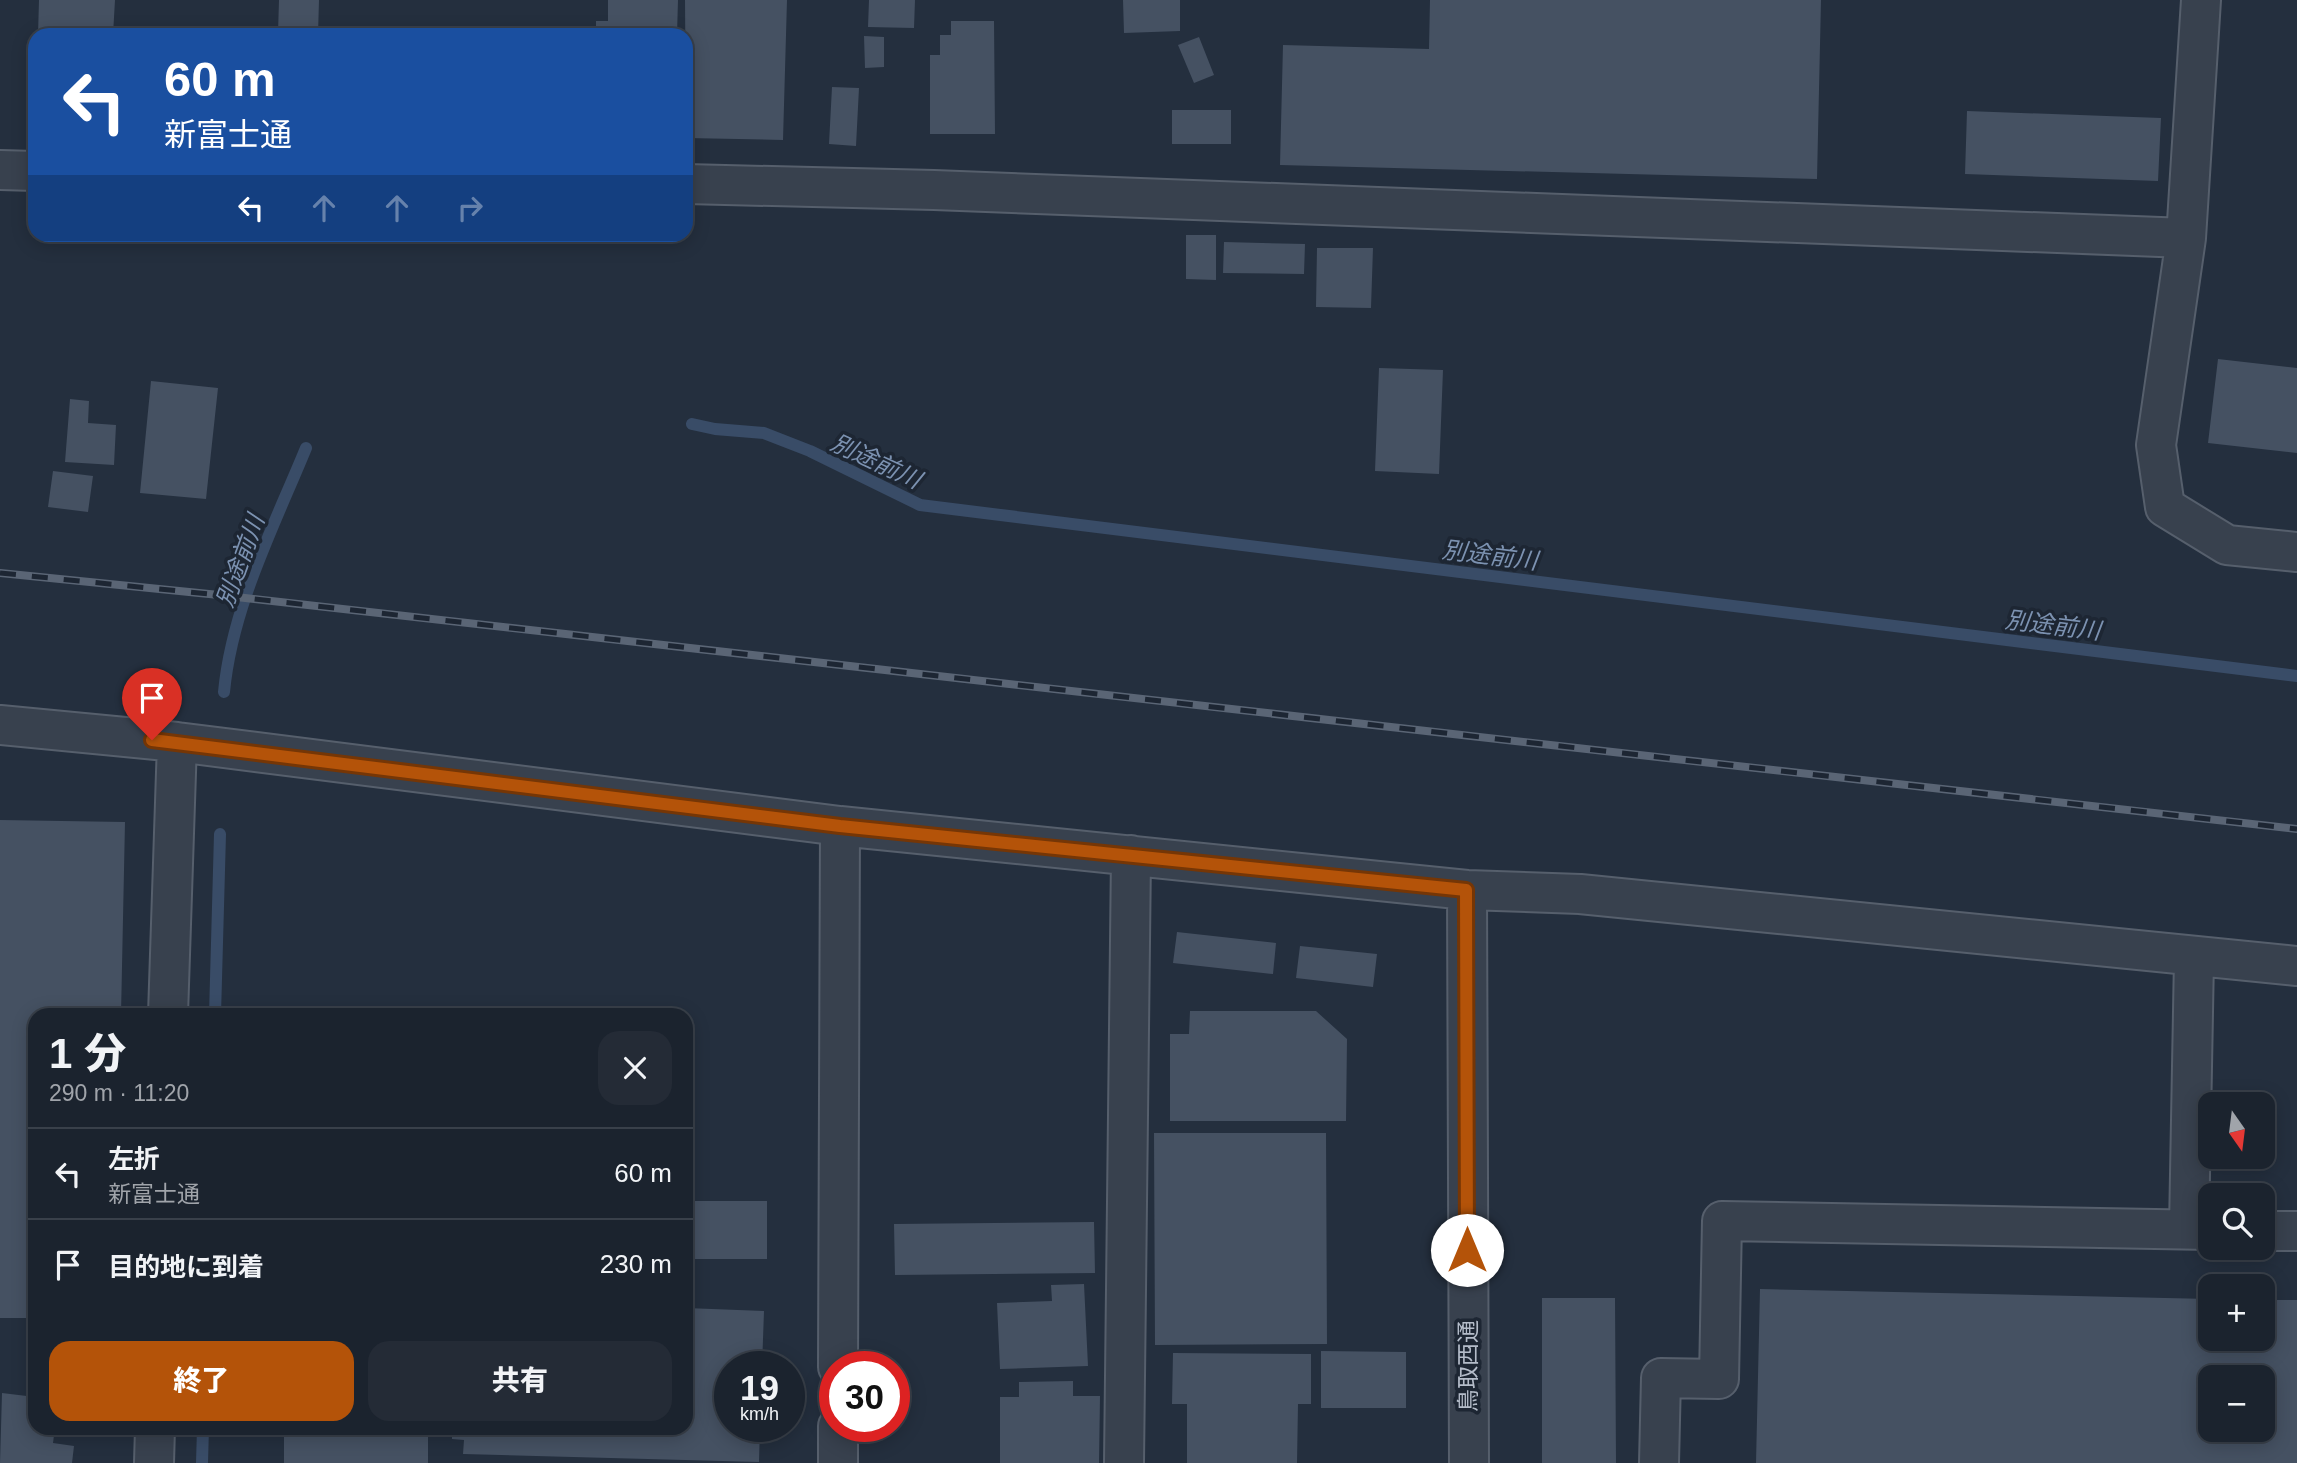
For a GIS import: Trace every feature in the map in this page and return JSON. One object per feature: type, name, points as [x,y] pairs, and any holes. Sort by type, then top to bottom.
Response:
[{"type":"street","points":[[2201,0],[2186,238],[2156,445],[2165,507],[2227,545],[2297,552]]},
{"type":"street","points":[[0,170],[28,171]]},
{"type":"street","points":[[693,184],[934,190],[2186,238]]},
{"type":"street","points":[[0,725],[177,742],[840,826],[1466,890],[1580,894],[2297,967]]},
{"type":"street","points":[[168,1008],[177,742]]},
{"type":"street","points":[[838,1351],[840,826]]},
{"type":"street","points":[[1124,1463],[1131,855]]},
{"type":"street","name":"鳥取西通","points":[[1466,890],[1469,1463]]},
{"type":"street","points":[[2194,958],[2198,1183]]},
{"type":"street","points":[[1659,1463],[1661,1378],[1719,1379],[1722,1221],[2198,1230]]},
{"type":"street","points":[[2275,1231],[2297,1231]]},
{"type":"street","points":[[154,1463],[155,1435]]},
{"type":"street","points":[[838,1442],[838,1463]]},
{"type":"building","points":[[39,0],[115,0],[113,28],[38,28]]},
{"type":"building","points":[[279,0],[319,0],[318,28],[278,28]]},
{"type":"building","points":[[608,0],[678,0],[677,28],[596,28],[596,21],[608,21]]},
{"type":"building","points":[[685,0],[787,0],[783,140],[693,138],[693,28],[685,28]]},
{"type":"building","points":[[869,0],[915,0],[914,28],[868,27]]},
{"type":"building","points":[[1123,0],[1180,0],[1180,31],[1124,33]]},
{"type":"building","points":[[1430,0],[1821,0],[1817,179],[1280,165],[1283,45],[1429,49]]},
{"type":"building","points":[[951,21],[994,21],[995,134],[930,134],[930,55],[940,55],[940,35],[951,35]]},
{"type":"building","points":[[864,36],[884,37],[884,67],[865,68]]},
{"type":"building","points":[[1199,37],[1214,75],[1194,83],[1178,45]]},
{"type":"building","points":[[832,87],[859,88],[856,146],[829,144]]},
{"type":"building","points":[[1172,110],[1231,110],[1231,144],[1172,144]]},
{"type":"building","points":[[1967,111],[2161,118],[2158,181],[1965,174]]},
{"type":"building","points":[[1186,235],[1216,235],[1216,280],[1186,279]]},
{"type":"building","points":[[1224,242],[1305,244],[1304,274],[1223,273]]},
{"type":"building","points":[[1317,248],[1373,248],[1371,308],[1316,307]]},
{"type":"building","points":[[2218,359],[2297,368],[2297,453],[2208,443]]},
{"type":"building","points":[[1379,368],[1443,370],[1439,474],[1375,471]]},
{"type":"building","points":[[151,381],[218,388],[206,499],[140,493]]},
{"type":"building","points":[[70,399],[89,401],[88,423],[116,425],[114,465],[65,462]]},
{"type":"building","points":[[53,471],[93,476],[88,512],[48,507]]},
{"type":"building","points":[[0,820],[125,822],[121,1008],[28,1008],[28,1318],[0,1318]]},
{"type":"building","points":[[1177,932],[1276,943],[1273,974],[1173,963]]},
{"type":"building","points":[[1300,946],[1377,954],[1373,987],[1296,978]]},
{"type":"building","points":[[1190,1011],[1316,1011],[1347,1039],[1346,1121],[1170,1121],[1170,1034],[1189,1034]]},
{"type":"building","points":[[1154,1133],[1326,1133],[1327,1344],[1155,1345]]},
{"type":"building","points":[[693,1201],[767,1201],[767,1259],[693,1259]]},
{"type":"building","points":[[1094,1222],[1095,1273],[895,1275],[894,1224]]},
{"type":"building","points":[[1084,1284],[1088,1366],[1000,1369],[997,1303],[1052,1301],[1051,1285]]},
{"type":"building","points":[[1760,1289],[2198,1299],[2198,1351],[2275,1351],[2275,1300],[2297,1300],[2297,1463],[1756,1463]]},
{"type":"building","points":[[1542,1298],[1615,1298],[1616,1463],[1542,1463]]},
{"type":"building","points":[[693,1308],[764,1311],[763,1351],[714,1351],[714,1442],[760,1442],[759,1462],[463,1454],[464,1440],[452,1439],[452,1435],[693,1435]]},
{"type":"building","points":[[1321,1351],[1406,1352],[1406,1408],[1321,1408]]},
{"type":"building","points":[[1173,1353],[1311,1354],[1311,1404],[1298,1404],[1297,1463],[1187,1463],[1187,1404],[1172,1404]]},
{"type":"building","points":[[1073,1381],[1073,1396],[1100,1396],[1099,1463],[1000,1463],[1000,1397],[1019,1397],[1019,1382]]},
{"type":"building","points":[[2,1393],[28,1396],[28,1435],[54,1435],[53,1443],[74,1446],[72,1463],[0,1463]]},
{"type":"building","points":[[284,1435],[428,1435],[428,1463],[284,1463]]},
{"type":"waterway","name":"別途前川","points":[[692,424],[715,429],[764,433],[810,451],[920,505],[2297,676]]},
{"type":"waterway","name":"別途前川","points":[[224,692],[245,598],[306,448]]},
{"type":"waterway","name":"別途前川","points":[[215,1008],[220,834]]},
{"type":"waterway","name":"別途前川","points":[[202,1463],[203,1435]]},
{"type":"railway","points":[[0,573],[219,595],[2297,829]]},
{"type":"route","points":[[152,740],[840,826],[1466,890],[1467,1250]]}]
